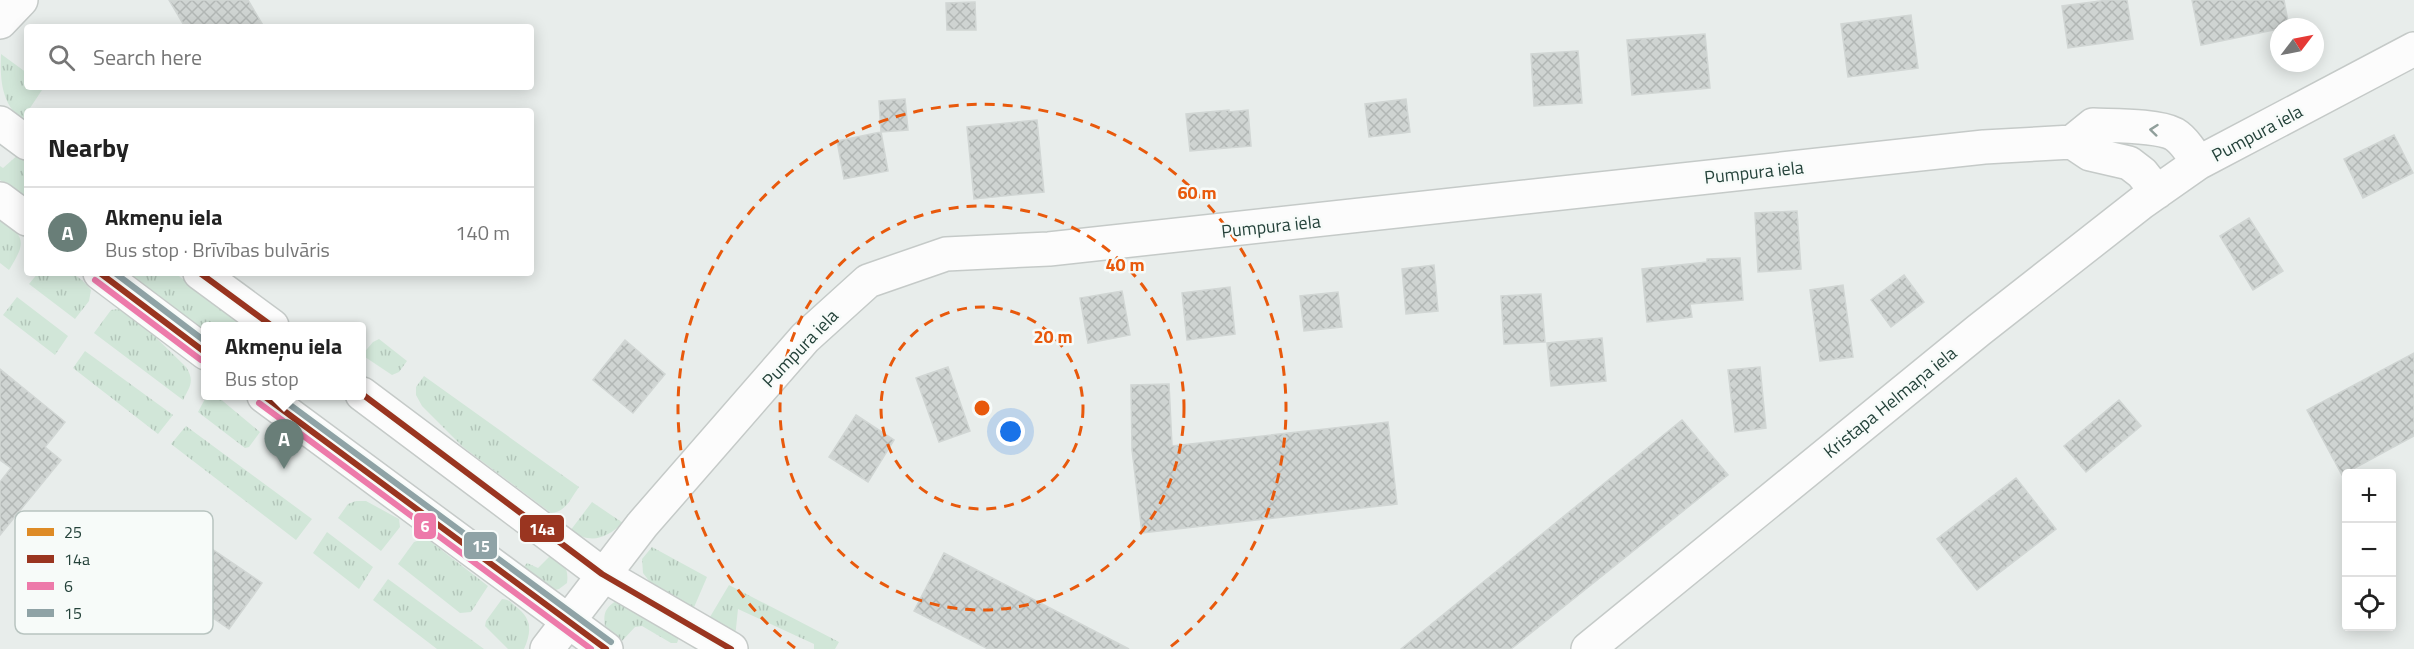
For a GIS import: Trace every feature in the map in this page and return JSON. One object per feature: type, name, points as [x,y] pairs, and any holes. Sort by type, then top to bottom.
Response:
[{"type":"street","points":[[0,22],[21,0]]},
{"type":"street","name":"Pumpura iela","points":[[547,649],[602,574],[642,525],[805,338],[868,281],[946,254],[1071,247],[1984,147],[2072,142],[2092,125],[2159,129],[2175,134],[2198,163],[2414,49]]},
{"type":"street","points":[[0,123],[24,141]]},
{"type":"street","points":[[2072,142],[2090,154],[2129,163],[2142,173],[2157,192]]},
{"type":"street","name":"Kristapa Helmaņa iela","points":[[1588,649],[1970,336],[2198,163]]},
{"type":"street","points":[[0,199],[24,217]]},
{"type":"street","points":[[104,276],[201,348]]},
{"type":"street","points":[[204,276],[265,322]]},
{"type":"street","points":[[366,397],[602,574],[731,649]]},
{"type":"street","points":[[269,400],[606,649]]},
{"type":"green space","points":[[1,54],[24,71],[24,90],[42,90],[30,108],[24,108],[22,120],[6,98],[1,72]]},
{"type":"green space","points":[[19,154],[24,158],[24,198],[0,180],[0,166],[3,168]]},
{"type":"green space","points":[[0,217],[15,230],[21,241],[18,253],[9,270],[0,263]]},
{"type":"green space","points":[[36,276],[76,276],[91,290],[89,301],[75,319],[29,284]]},
{"type":"green space","points":[[128,276],[179,276],[238,322],[201,322],[201,330]]},
{"type":"green space","points":[[17,297],[68,336],[55,355],[3,315]]},
{"type":"green space","points":[[118,309],[139,321],[186,367],[191,380],[183,400],[94,333],[111,310]]},
{"type":"green space","points":[[379,339],[407,361],[399,372],[392,375],[366,358],[366,350]]},
{"type":"green space","points":[[85,351],[173,415],[158,434],[73,368]]},
{"type":"green space","points":[[424,376],[579,487],[568,504],[561,510],[551,513],[463,447],[422,406],[416,395],[416,387]]},
{"type":"green space","points":[[204,400],[222,400],[260,432],[249,447],[245,448],[198,412]]},
{"type":"green space","points":[[186,426],[312,519],[296,540],[171,444]]},
{"type":"green space","points":[[366,501],[399,519],[400,527],[381,551],[338,518],[348,504]]},
{"type":"green space","points":[[592,502],[623,523],[610,533],[598,538],[585,537],[570,531]]},
{"type":"green space","points":[[327,532],[373,567],[359,589],[313,553]]},
{"type":"green space","points":[[426,538],[488,586],[471,612],[460,613],[398,564],[414,542]]},
{"type":"green space","points":[[652,547],[707,577],[692,612],[653,586],[643,573],[642,559]]},
{"type":"green space","points":[[551,555],[565,566],[567,573],[567,583],[552,591],[522,569],[527,563],[538,568]]},
{"type":"green space","points":[[388,579],[484,649],[437,649],[373,600]]},
{"type":"green space","points":[[729,585],[839,642],[835,649],[814,649],[814,644],[738,609],[735,638],[707,622]]},
{"type":"green space","points":[[502,599],[511,602],[525,615],[529,631],[524,649],[508,649],[485,626],[486,621]]},
{"type":"green space","points":[[616,601],[625,603],[680,635],[677,643],[671,643],[642,626],[635,627],[622,641],[605,626],[606,612],[609,606]]},
{"type":"building","points":[[169,0],[248,0],[262,24],[183,24]]},
{"type":"building","points":[[2127,0],[2133,39],[2068,48],[2062,6]]},
{"type":"building","points":[[2192,0],[2284,0],[2287,18],[2270,18],[2270,31],[2201,45]]},
{"type":"building","points":[[975,2],[976,30],[947,30],[946,3]]},
{"type":"building","points":[[1911,15],[1918,68],[1848,77],[1841,24]]},
{"type":"building","points":[[1705,34],[1710,88],[1632,95],[1627,40]]},
{"type":"building","points":[[1578,51],[1582,103],[1534,106],[1531,54]]},
{"type":"building","points":[[905,99],[908,130],[881,132],[879,101]]},
{"type":"building","points":[[1406,99],[1410,132],[1369,137],[1365,104]]},
{"type":"building","points":[[1229,110],[1229,112],[1248,110],[1251,146],[1190,151],[1186,114]]},
{"type":"building","points":[[1037,120],[1044,192],[974,199],[967,127]]},
{"type":"building","points":[[881,132],[888,171],[844,179],[837,141]]},
{"type":"building","points":[[2394,135],[2413,173],[2363,198],[2344,159]]},
{"type":"building","points":[[1797,211],[1801,269],[1758,272],[1755,213]]},
{"type":"building","points":[[2249,218],[2283,271],[2253,290],[2220,236]]},
{"type":"building","points":[[1740,258],[1743,300],[1690,304],[1692,317],[1647,322],[1642,269],[1707,262],[1707,259]]},
{"type":"building","points":[[1434,265],[1438,311],[1406,314],[1402,269]]},
{"type":"building","points":[[1904,275],[1924,302],[1891,327],[1871,300]]},
{"type":"building","points":[[1843,285],[1853,357],[1820,361],[1810,290]]},
{"type":"building","points":[[1230,287],[1235,334],[1187,340],[1182,293]]},
{"type":"building","points":[[1122,291],[1130,335],[1088,343],[1080,298]]},
{"type":"building","points":[[1338,292],[1342,327],[1304,331],[1300,296]]},
{"type":"building","points":[[1541,294],[1545,342],[1504,344],[1501,296]]},
{"type":"building","points":[[1602,338],[1606,381],[1551,386],[1547,343]]},
{"type":"building","points":[[625,340],[665,374],[633,413],[593,380]]},
{"type":"building","points":[[2414,353],[2414,436],[2353,469],[2342,469],[2342,475],[2307,410]]},
{"type":"building","points":[[948,367],[970,431],[939,442],[916,378]]},
{"type":"building","points":[[1760,367],[1766,428],[1735,432],[1728,370]]},
{"type":"building","points":[[0,369],[65,422],[45,447],[61,460],[20,511],[15,511],[15,517],[0,535],[0,482],[11,468],[0,460]]},
{"type":"building","points":[[1169,384],[1172,446],[1388,422],[1397,504],[1142,533],[1132,450],[1131,385]]},
{"type":"building","points":[[2119,400],[2141,426],[2086,472],[2064,446]]},
{"type":"building","points":[[856,415],[894,440],[868,482],[829,457]]},
{"type":"building","points":[[1682,420],[1728,475],[1511,649],[1401,649]]},
{"type":"building","points":[[2016,478],[2056,529],[1977,590],[1937,539]]},
{"type":"building","points":[[213,550],[262,583],[229,629],[213,618]]},
{"type":"building","points":[[944,553],[1129,649],[988,649],[914,611]]},
{"type":"transit line","name":"14a","points":[[104,276],[201,349]]},
{"type":"transit line","name":"15","points":[[119,276],[201,338]]},
{"type":"transit line","name":"14a","points":[[204,276],[267,322]]},
{"type":"transit line","name":"6","points":[[95,280],[201,360]]},
{"type":"transit line","name":"14a","points":[[366,397],[602,574],[731,649]]},
{"type":"transit line","name":"14a","points":[[269,400],[606,649]]},
{"type":"transit line","name":"15","points":[[283,400],[611,642]]},
{"type":"transit line","name":"6","points":[[259,403],[591,649]]},
{"type":"place","name":"Akmeņu iela","points":[[284,469]]}]
